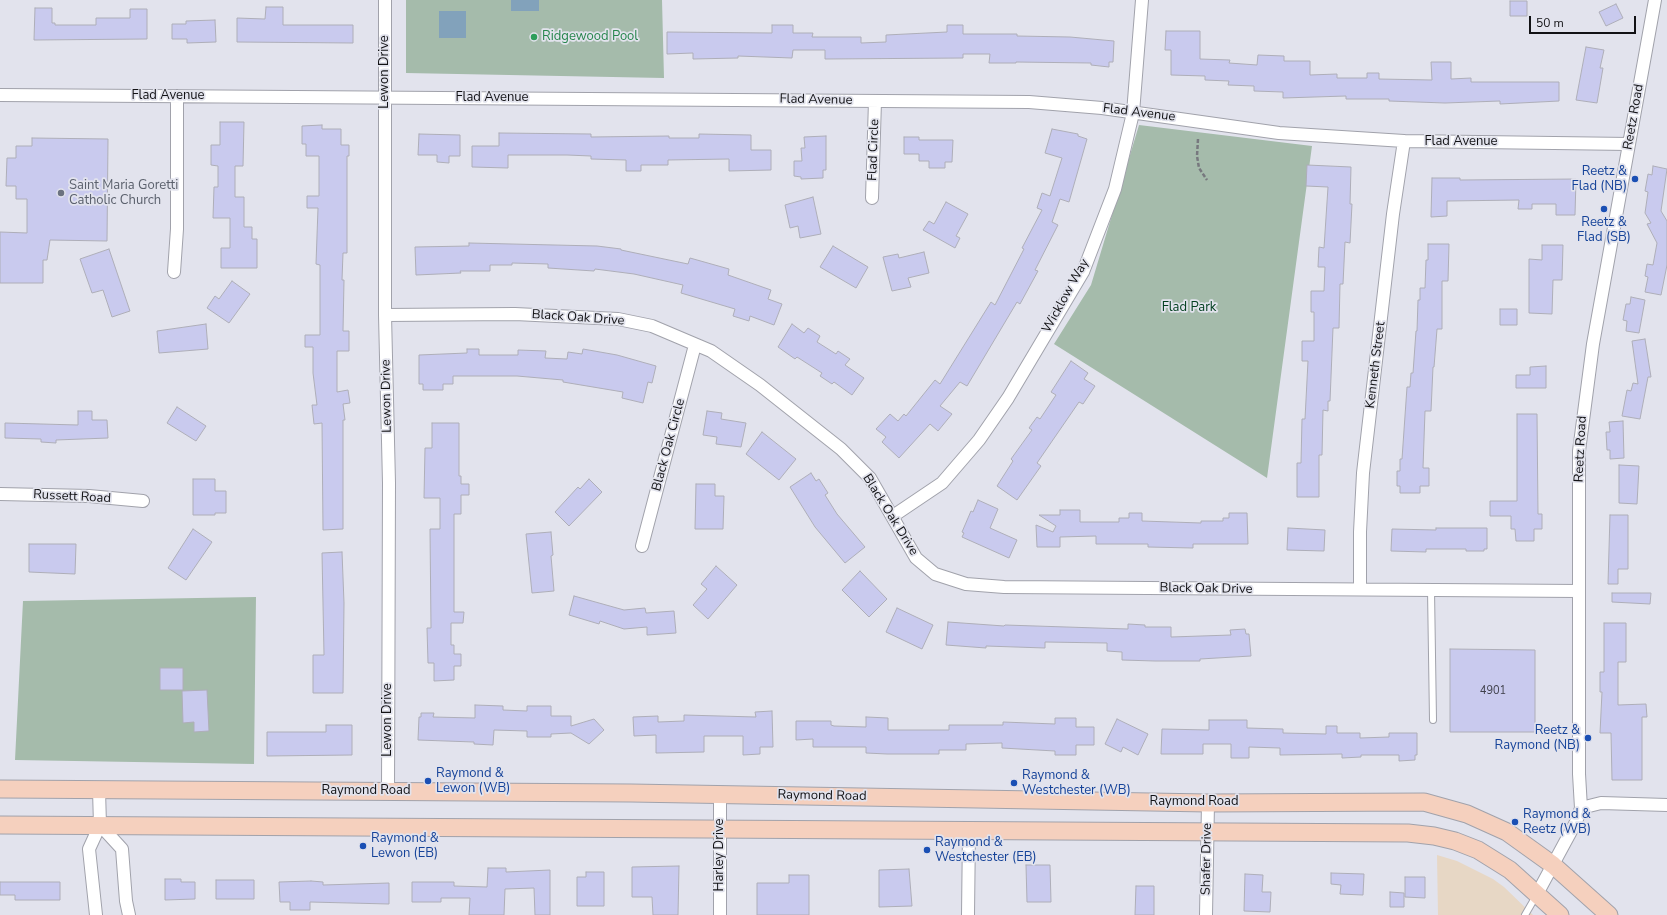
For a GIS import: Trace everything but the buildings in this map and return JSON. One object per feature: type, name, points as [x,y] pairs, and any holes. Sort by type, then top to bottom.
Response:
[{"type":"main road","name":"Raymond Road","points":[[0,789],[388,791],[1208,802],[1424,802],[1467,814],[1486,821],[1506,832],[1553,865],[1609,915]]},
{"type":"main road","points":[[0,825],[1408,833],[1434,836],[1455,841],[1478,850],[1510,870],[1560,915]]},
{"type":"street","name":"Lewon Drive","points":[[385,0],[385,315],[389,483],[388,791]]},
{"type":"street","name":"Wicklow Way","points":[[893,516],[942,483],[979,440],[1008,398],[1083,272],[1115,189],[1133,112],[1142,0]]},
{"type":"street","name":"Reetz Road","points":[[1538,894],[1576,822],[1581,808],[1579,774],[1579,451],[1593,344],[1655,0]]},
{"type":"street","name":"Flad Avenue","points":[[0,95],[1029,102],[1133,112],[1279,133],[1404,141],[1629,144]]},
{"type":"street","points":[[174,272],[177,229],[177,96]]},
{"type":"street","name":"Flad Circle","points":[[872,198],[875,101]]},
{"type":"street","name":"Kenneth Street","points":[[1360,589],[1360,532],[1363,473],[1393,214],[1404,141]]},
{"type":"street","name":"Black Oak Drive","points":[[385,315],[515,314],[618,319],[652,326],[711,351],[760,385],[841,449],[870,478],[916,558],[935,574],[966,584],[1004,587],[1579,592]]},
{"type":"street","name":"Black Oak Circle","points":[[642,546],[695,345]]},
{"type":"street","name":"Russett Road","points":[[0,494],[89,496],[143,501]]},
{"type":"street","points":[[96,915],[89,849],[100,825],[99,790]]},
{"type":"street","name":"Harley Drive","points":[[720,795],[720,915]]},
{"type":"street","name":"Shafer Drive","points":[[1206,915],[1208,802]]},
{"type":"street","points":[[1581,808],[1601,803],[1667,805]]},
{"type":"street","points":[[100,825],[122,849],[126,901],[129,915]]},
{"type":"street","points":[[968,915],[969,830]]},
{"type":"lane","points":[[1431,590],[1432,720]]},
{"type":"lane","points":[[1525,915],[1538,894]]},
{"type":"path","points":[[1198,140],[1197,156],[1199,168],[1207,180]]},
{"type":"shaded area","points":[[1437,855],[1457,861],[1493,879],[1504,887],[1533,915],[1438,915]]},
{"type":"green space","name":"Ridgewood Pool","points":[[406,0],[662,0],[664,78],[406,73]]},
{"type":"green space","name":"Flad Park","points":[[1139,125],[1312,146],[1267,478],[1054,344],[1091,285]]},
{"type":"green space","points":[[256,597],[254,764],[15,760],[23,601]]},
{"type":"water","points":[[511,0],[539,0],[539,11],[511,11]]},
{"type":"water","points":[[439,11],[466,11],[466,38],[439,38]]},
{"type":"place","name":"Ridgewood Pool","points":[[534,37]]},
{"type":"place","name":"Reetz & Flad (NB)","points":[[1635,179]]},
{"type":"place","name":"Saint Maria Goretti Catholic Church","points":[[61,193]]},
{"type":"place","name":"Reetz & Flad (SB)","points":[[1604,209]]},
{"type":"place","name":"Reetz & Raymond (NB)","points":[[1588,738]]},
{"type":"place","name":"Raymond & Lewon (WB)","points":[[428,781]]},
{"type":"place","name":"Raymond & Westchester (WB)","points":[[1014,783]]},
{"type":"place","name":"Raymond & Reetz (WB)","points":[[1515,822]]},
{"type":"place","name":"Raymond & Lewon (EB)","points":[[363,846]]},
{"type":"place","name":"Raymond & Westchester (EB)","points":[[927,850]]}]
